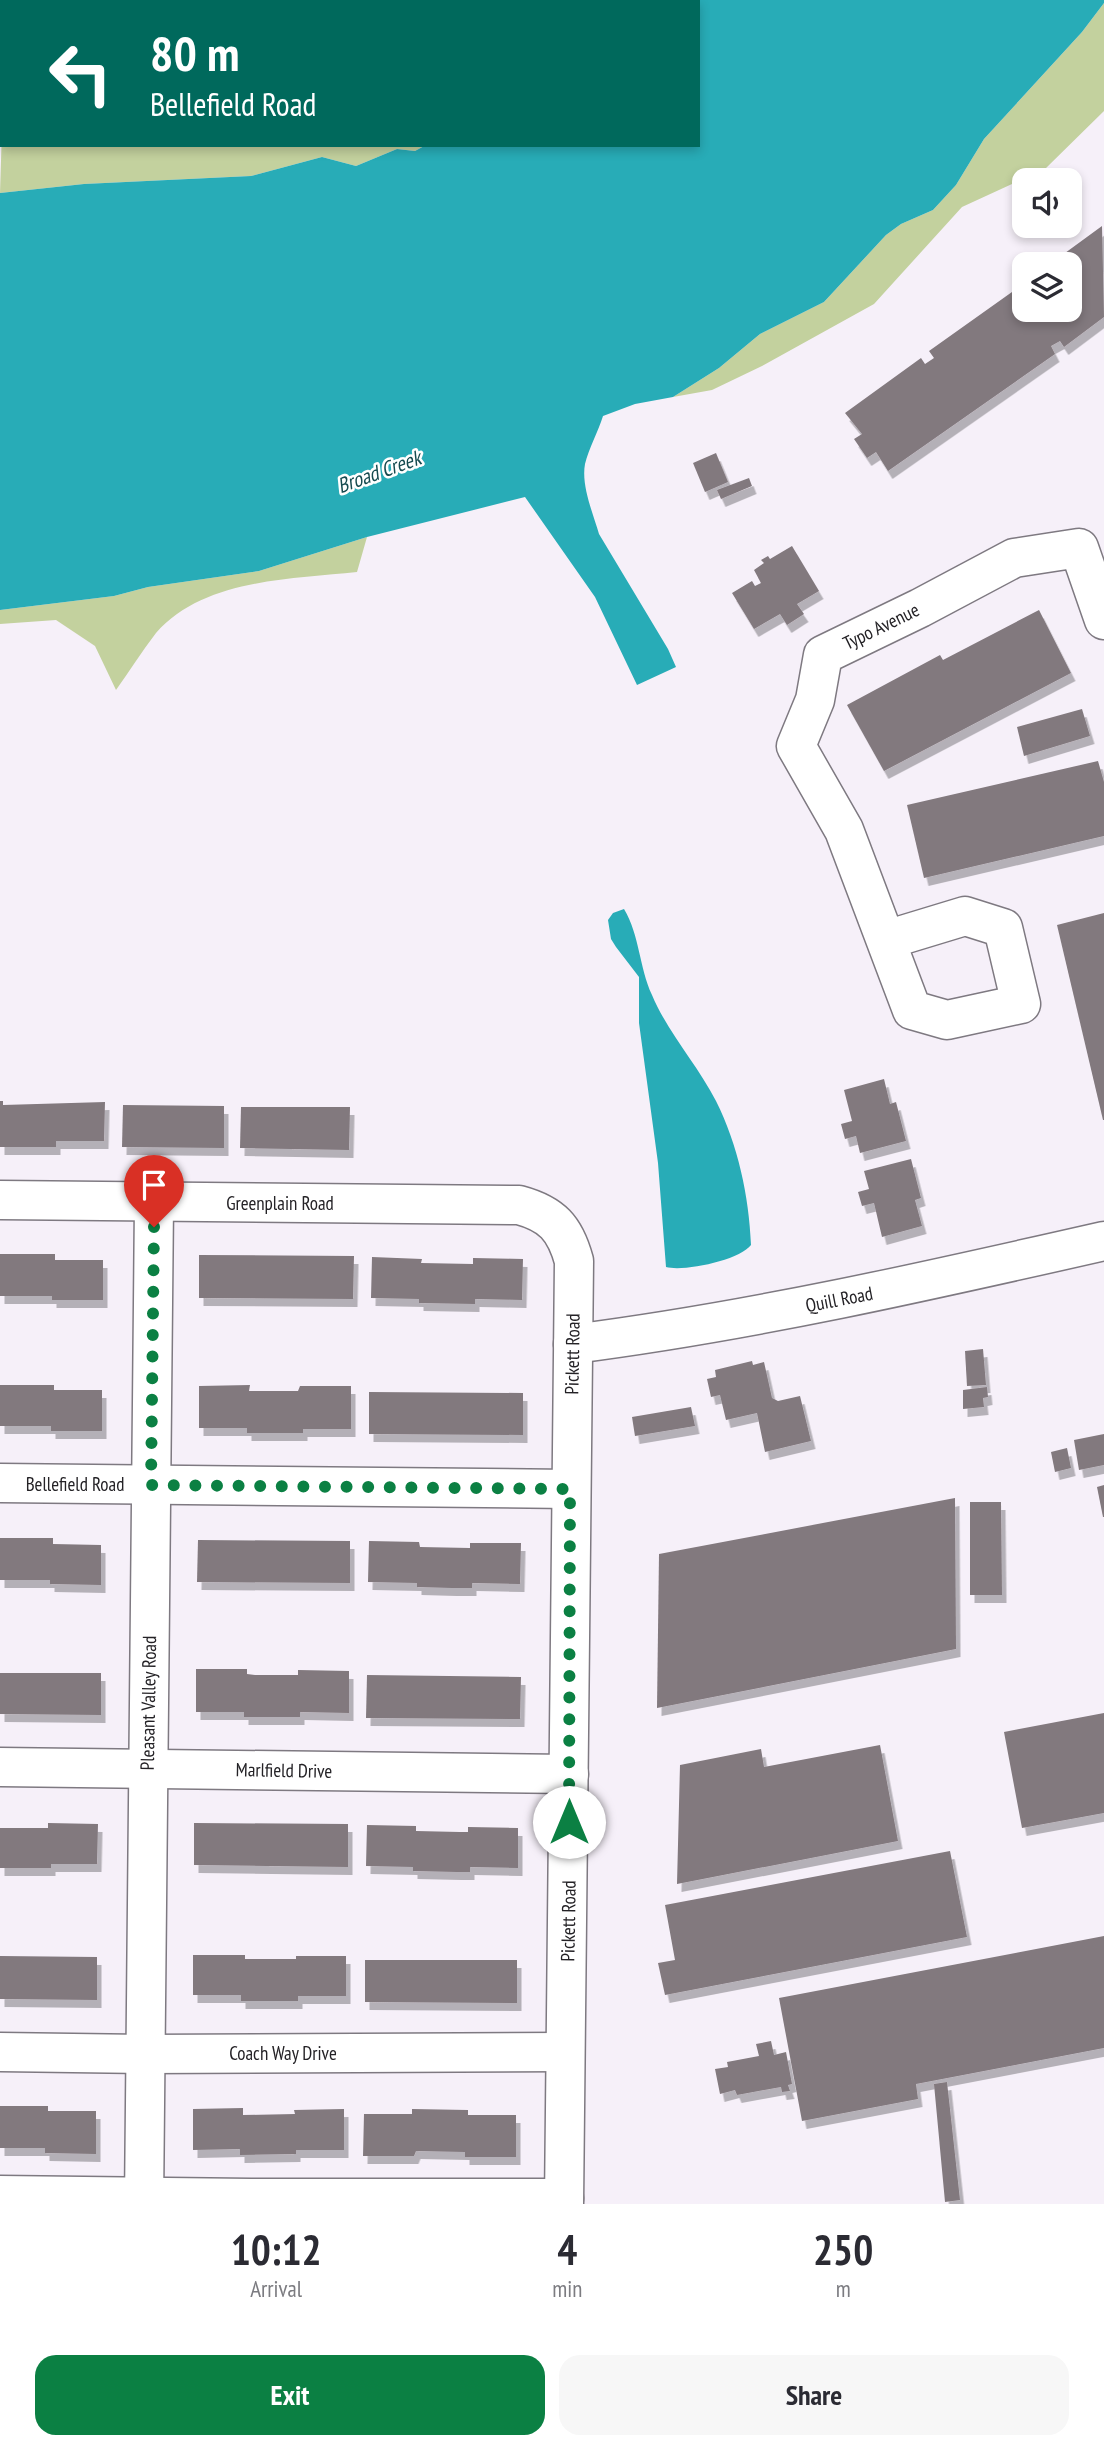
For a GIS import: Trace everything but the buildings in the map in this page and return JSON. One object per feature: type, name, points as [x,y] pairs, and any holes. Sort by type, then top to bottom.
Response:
[{"type":"street","name":"Typo Avenue","points":[[886,940],[844,830],[796,746],[815,700],[823,655],[1014,558],[1079,548],[1104,620]]},
{"type":"street","name":"Greenplain Road","points":[[0,1200],[519,1205],[538,1210],[556,1223]]},
{"type":"street","name":"Pleasant Valley Road","points":[[144,2200],[154,1203]]},
{"type":"street","name":"Pickett Road","points":[[556,1223],[568,1241],[574,1261],[564,2201]]},
{"type":"street","name":"Quill Road","points":[[573,1344],[659,1333],[882,1291],[1104,1241]]},
{"type":"street","name":"Bellefield Road","points":[[0,1483],[570,1489]]},
{"type":"street","name":"Marlfield Drive","points":[[0,1767],[569,1774]]},
{"type":"street","name":"Coach Way Drive","points":[[0,2052],[565,2052]]},
{"type":"street","points":[[0,2195],[144,2200],[564,2201]]},
{"type":"green space","points":[[1104,3],[1104,111],[1046,168],[1012,168],[1012,184],[962,207],[874,304],[762,366],[712,390],[673,397],[719,368],[760,334],[824,302],[886,235],[901,224],[933,210],[956,185],[984,139],[1082,32]]},
{"type":"green space","points":[[1,147],[422,147],[415,151],[397,149],[356,166],[322,157],[251,176],[84,184],[0,193]]},
{"type":"green space","points":[[367,537],[357,572],[249,585],[198,602],[175,615],[156,633],[116,690],[95,646],[56,620],[0,624],[0,610],[114,596],[148,587],[259,571]]},
{"type":"water","name":"Broad Creek","points":[[700,0],[1104,0],[1082,32],[984,139],[956,185],[933,210],[901,224],[886,235],[824,302],[760,334],[719,368],[673,397],[635,404],[603,416],[585,464],[586,490],[591,508],[599,534],[676,667],[637,685],[595,597],[525,497],[367,537],[259,571],[148,587],[114,596],[0,610],[0,193],[84,184],[251,176],[322,157],[356,166],[397,149],[415,151],[422,147],[700,147]]},
{"type":"water","points":[[624,909],[652,995],[716,1101],[741,1171],[751,1245],[736,1255],[711,1264],[685,1268],[666,1267],[658,1163],[639,1023],[639,977],[611,939],[608,920],[613,913]]},
{"type":"route","points":[[154,1227],[151,1485],[570,1489],[569,1822]]}]
